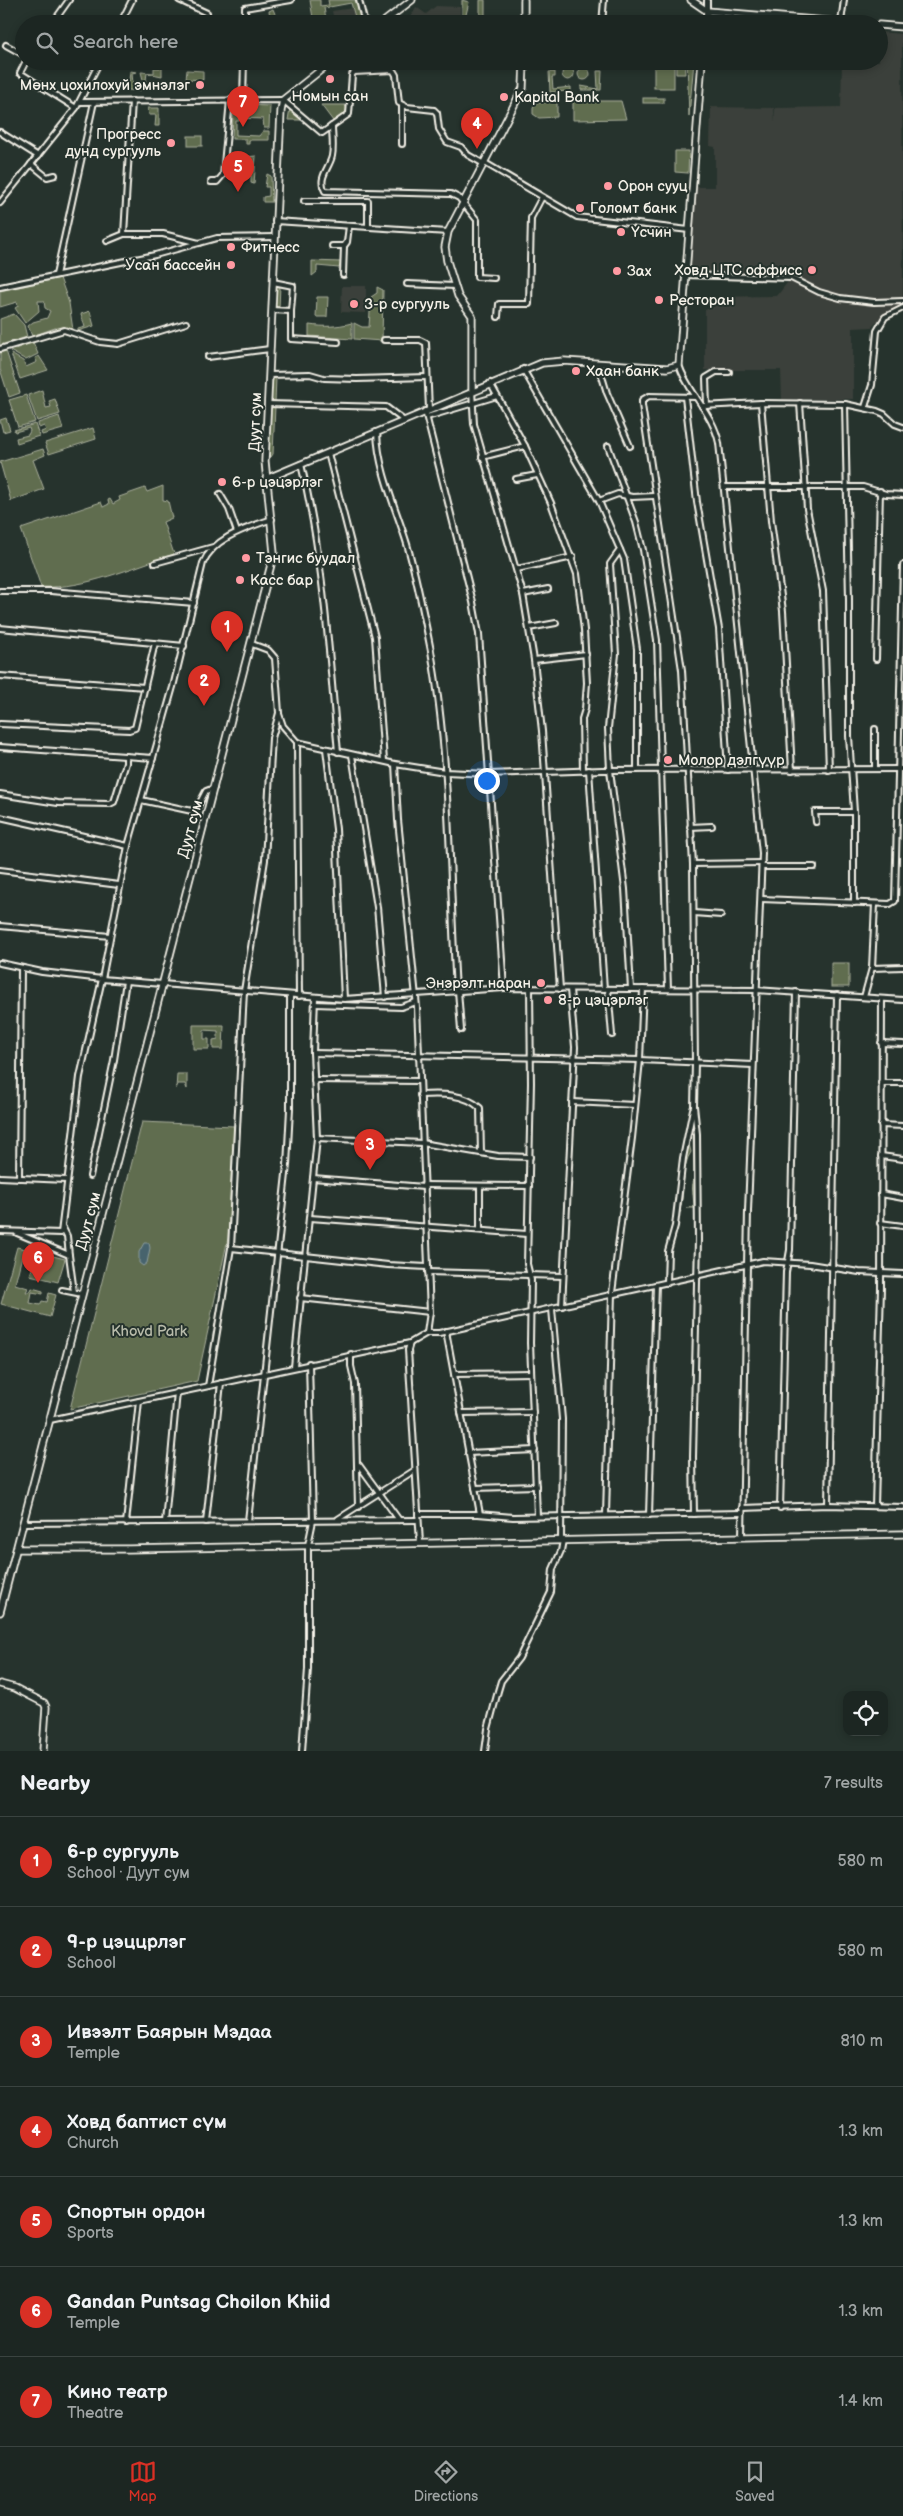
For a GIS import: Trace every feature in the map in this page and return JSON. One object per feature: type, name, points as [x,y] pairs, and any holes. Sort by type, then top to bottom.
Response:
[{"type":"main road","points":[[392,15],[411,0]]},
{"type":"main road","points":[[524,0],[524,15]]},
{"type":"main road","points":[[691,0],[707,11],[756,15]]},
{"type":"main road","points":[[707,11],[707,15]]},
{"type":"main road","points":[[888,26],[903,27]]},
{"type":"main road","points":[[283,100],[321,70]]},
{"type":"main road","points":[[472,390],[472,316],[459,299],[454,286],[446,256],[448,232],[523,88],[524,70]]},
{"type":"main road","points":[[266,479],[403,420],[427,412],[472,390],[523,369],[555,361],[667,368],[679,365],[701,70]]},
{"type":"main road","name":"Дуут сум","points":[[0,1612],[252,644],[274,552],[272,519],[266,479],[274,238],[283,100]]},
{"type":"main road","points":[[17,1549],[903,1534]]},
{"type":"main road","points":[[0,1684],[15,1688],[44,1702],[46,1707],[43,1751]]},
{"type":"street","points":[[58,15],[69,0]]},
{"type":"street","points":[[124,15],[132,0]]},
{"type":"street","points":[[179,0],[207,13]]},
{"type":"street","points":[[245,15],[245,8],[291,0]]},
{"type":"street","points":[[359,0],[363,15]]},
{"type":"street","points":[[603,15],[604,0]]},
{"type":"street","points":[[707,0],[707,11]]},
{"type":"street","points":[[842,15],[844,0]]},
{"type":"street","points":[[6,45],[15,50]]},
{"type":"street","points":[[22,70],[20,73],[76,108]]},
{"type":"street","points":[[0,203],[76,108],[96,70]]},
{"type":"street","points":[[243,100],[244,70]]},
{"type":"street","points":[[80,102],[283,100],[319,133],[349,114],[352,75],[358,70],[396,72],[398,100],[402,106],[402,144]]},
{"type":"street","points":[[211,182],[217,182],[223,175],[230,100]]},
{"type":"street","points":[[124,234],[132,101]]},
{"type":"street","points":[[56,275],[94,102]]},
{"type":"street","points":[[402,106],[434,110],[438,113],[439,129],[447,142],[461,147],[468,155],[581,218],[689,230]]},
{"type":"street","points":[[332,126],[332,157],[325,168],[323,187],[325,191],[451,194],[457,196],[477,220],[476,274],[480,278],[494,278]]},
{"type":"street","points":[[0,132],[38,156]]},
{"type":"street","points":[[31,164],[47,177],[56,175]]},
{"type":"street","points":[[498,317],[498,304],[529,304],[531,218],[542,197]]},
{"type":"street","points":[[304,201],[368,201],[368,227]]},
{"type":"street","points":[[275,221],[448,232]]},
{"type":"street","points":[[343,275],[344,246],[347,242],[349,226]]},
{"type":"street","points":[[108,241],[124,234],[163,234],[199,243]]},
{"type":"street","points":[[0,287],[155,255],[217,238],[274,238]]},
{"type":"street","points":[[332,246],[344,246]]},
{"type":"street","points":[[686,275],[791,278],[819,292],[840,298],[874,302],[903,302]]},
{"type":"street","points":[[273,282],[292,285],[291,338],[338,342]]},
{"type":"street","points":[[407,284],[454,286]]},
{"type":"street","points":[[865,407],[872,385],[877,331],[885,317],[903,308]]},
{"type":"street","points":[[272,310],[291,311]]},
{"type":"street","points":[[0,349],[64,330],[100,342],[118,344],[186,323]]},
{"type":"street","points":[[384,340],[420,340],[426,343],[427,412],[476,617],[490,774],[504,988]]},
{"type":"street","points":[[208,357],[270,349]]},
{"type":"street","points":[[598,363],[607,393],[630,446]]},
{"type":"street","points":[[679,365],[717,434],[754,771],[762,865],[747,1264],[742,1537]]},
{"type":"street","points":[[523,369],[599,501],[620,550],[628,583],[637,649],[637,770]]},
{"type":"street","points":[[707,406],[706,378],[716,372],[729,372]]},
{"type":"street","points":[[269,375],[310,374],[324,378],[349,379],[427,377]]},
{"type":"street","points":[[490,383],[525,446],[573,557],[581,600],[586,654],[587,683],[585,709],[582,719],[583,771]]},
{"type":"street","points":[[472,390],[474,424],[482,457],[517,569],[534,660],[560,989]]},
{"type":"street","points":[[427,412],[497,396]]},
{"type":"street","points":[[694,1514],[697,1134],[694,1106],[694,913],[692,864],[682,670],[654,496],[642,400],[649,396],[696,397]]},
{"type":"street","points":[[686,397],[697,502],[719,629],[728,770]]},
{"type":"street","points":[[702,406],[761,403],[845,404],[865,407],[884,414],[895,424],[903,427]]},
{"type":"street","points":[[761,403],[768,487],[783,612],[792,770]]},
{"type":"street","points":[[800,403],[807,509],[823,591],[829,770]]},
{"type":"street","points":[[268,404],[386,407],[403,420]]},
{"type":"street","points":[[845,404],[851,770],[854,812],[854,903]]},
{"type":"street","points":[[377,432],[378,452],[408,546],[421,598],[431,654],[445,772],[460,1030]]},
{"type":"street","points":[[482,457],[525,446]]},
{"type":"street","points":[[608,446],[624,495],[636,522],[643,550],[656,640],[668,989]]},
{"type":"street","points":[[328,453],[375,637],[384,762]]},
{"type":"street","points":[[300,464],[308,493],[322,583],[338,752]]},
{"type":"street","points":[[516,479],[530,478],[537,475]]},
{"type":"street","points":[[724,486],[864,487],[903,495]]},
{"type":"street","points":[[876,659],[880,491]]},
{"type":"street","points":[[220,494],[229,509],[237,532]]},
{"type":"street","points":[[599,501],[618,494],[654,496]]},
{"type":"street","points":[[0,1231],[61,1233],[80,1076],[102,980],[119,885],[128,846],[184,646],[203,564],[207,555],[216,546],[237,532],[272,519]]},
{"type":"street","points":[[155,563],[216,546]]},
{"type":"street","points":[[620,550],[610,564],[616,654],[608,728],[610,770],[625,889],[631,989]]},
{"type":"street","points":[[517,569],[573,557]]},
{"type":"street","points":[[760,899],[875,904],[890,904],[895,901],[901,817],[903,565]]},
{"type":"street","points":[[523,594],[548,589]]},
{"type":"street","points":[[0,591],[51,591],[194,603]]},
{"type":"street","points":[[529,628],[556,623]]},
{"type":"street","points":[[0,628],[184,646]]},
{"type":"street","points":[[0,724],[129,730],[135,728],[155,643]]},
{"type":"street","points":[[252,644],[268,650],[275,658],[279,713],[284,726],[297,742],[384,762],[445,772],[490,774],[588,770],[754,771],[901,769]]},
{"type":"street","points":[[534,660],[586,654]]},
{"type":"street","points":[[0,676],[145,686]]},
{"type":"street","points":[[208,1386],[231,1248],[244,991],[264,860],[272,738],[279,713]]},
{"type":"street","points":[[875,729],[875,769]]},
{"type":"street","points":[[297,742],[299,996]]},
{"type":"street","points":[[0,747],[153,758]]},
{"type":"street","points":[[326,749],[336,829],[344,998]]},
{"type":"street","points":[[352,754],[377,907],[385,997]]},
{"type":"street","points":[[0,794],[58,804],[110,804],[114,802],[126,763],[126,756]]},
{"type":"street","points":[[395,764],[398,820],[416,994],[430,1312],[426,1333]]},
{"type":"street","points":[[588,770],[606,989],[612,1035]]},
{"type":"street","points":[[141,800],[192,811],[196,810],[206,791],[214,788]]},
{"type":"street","points":[[816,822],[815,812],[854,812]]},
{"type":"street","points":[[0,817],[128,846]]},
{"type":"street","points":[[690,828],[712,826]]},
{"type":"street","points":[[692,864],[814,867]]},
{"type":"street","points":[[0,870],[119,885]]},
{"type":"street","points":[[864,997],[872,968],[875,904]]},
{"type":"street","points":[[694,913],[721,915]]},
{"type":"street","points":[[0,926],[110,936]]},
{"type":"street","points":[[0,963],[102,980],[315,997],[385,997],[457,990],[504,988],[756,990],[903,1000]]},
{"type":"street","points":[[872,968],[903,967]]},
{"type":"street","points":[[19,1178],[21,968]]},
{"type":"street","points":[[90,1176],[114,1060],[126,981]]},
{"type":"street","points":[[530,989],[530,1157],[527,1264],[530,1275],[531,1373],[537,1516]]},
{"type":"street","points":[[562,1306],[574,1059],[574,1020],[570,989]]},
{"type":"street","points":[[606,1515],[612,1293],[640,1060],[643,989]]},
{"type":"street","points":[[780,1508],[796,992]]},
{"type":"street","points":[[248,1522],[279,1254],[290,1109],[290,995]]},
{"type":"street","points":[[828,1506],[834,1269],[837,995]]},
{"type":"street","points":[[294,1367],[317,1138],[313,1053],[315,997]]},
{"type":"street","points":[[875,1506],[881,1272],[882,999]]},
{"type":"street","points":[[315,1004],[400,1007],[416,1002]]},
{"type":"street","points":[[881,1043],[903,1044]]},
{"type":"street","points":[[313,1053],[640,1060],[754,1065]]},
{"type":"street","points":[[314,1080],[419,1081]]},
{"type":"street","points":[[881,1083],[903,1083]]},
{"type":"street","points":[[420,1095],[459,1097],[474,1102],[480,1108],[481,1153]]},
{"type":"street","points":[[572,1102],[635,1105]]},
{"type":"street","points":[[667,1283],[668,1251],[675,1226],[683,1158],[694,1106]]},
{"type":"street","points":[[882,1125],[903,1126]]},
{"type":"street","points":[[317,1138],[422,1143],[481,1153],[530,1157]]},
{"type":"street","points":[[881,1156],[903,1159]]},
{"type":"street","points":[[0,1177],[66,1180]]},
{"type":"street","points":[[313,1178],[424,1186],[529,1186]]},
{"type":"street","points":[[480,1186],[480,1229]]},
{"type":"street","points":[[881,1194],[903,1198]]},
{"type":"street","points":[[310,1218],[480,1229],[527,1234]]},
{"type":"street","points":[[880,1223],[903,1226]]},
{"type":"street","points":[[61,1225],[67,1236],[74,1292]]},
{"type":"street","points":[[12,1231],[69,1255]]},
{"type":"street","points":[[231,1248],[428,1267]]},
{"type":"street","points":[[50,1420],[351,1354],[410,1343],[426,1333],[446,1332],[552,1309],[612,1293],[697,1277],[763,1261],[903,1274]]},
{"type":"street","points":[[428,1272],[563,1276]]},
{"type":"street","points":[[649,1514],[656,1285]]},
{"type":"street","points":[[62,1290],[82,1294]]},
{"type":"street","points":[[300,1298],[430,1312]]},
{"type":"street","points":[[485,1751],[488,1729],[501,1681],[519,1658],[551,1592],[553,1569],[561,1551],[562,1419],[552,1309]]},
{"type":"street","points":[[446,1332],[480,1514]]},
{"type":"street","points":[[410,1343],[408,1350],[420,1543]]},
{"type":"street","points":[[351,1354],[351,1366],[355,1384],[358,1507]]},
{"type":"street","points":[[302,1751],[308,1669],[308,1545],[313,1521],[309,1363]]},
{"type":"street","points":[[454,1374],[531,1373]]},
{"type":"street","points":[[206,1522],[221,1383]]},
{"type":"street","points":[[165,1522],[177,1392]]},
{"type":"street","points":[[126,1522],[139,1401]]},
{"type":"street","points":[[461,1413],[533,1412]]},
{"type":"street","points":[[468,1453],[535,1450]]},
{"type":"street","points":[[358,1464],[399,1520]]},
{"type":"street","points":[[336,1521],[415,1470]]},
{"type":"street","points":[[475,1488],[536,1486]]},
{"type":"street","points":[[742,1508],[903,1507]]},
{"type":"street","points":[[418,1514],[560,1516],[742,1513]]},
{"type":"street","points":[[23,1524],[418,1520]]},
{"type":"shaded area","points":[[436,6],[460,7],[460,15],[412,15],[416,7],[426,14]]},
{"type":"shaded area","points":[[353,8],[354,15],[333,15],[332,11]]},
{"type":"shaded area","points":[[888,33],[902,34],[903,307],[882,316],[872,327],[853,328],[853,399],[782,399],[781,370],[705,370],[705,310],[714,306],[714,297],[777,296],[793,275],[689,271],[695,187],[715,187],[715,147],[710,146],[711,107],[774,108],[775,122],[775,108],[841,107],[842,70],[888,70]]},
{"type":"shaded area","name":"3-р сургууль","points":[[342,286],[366,286],[366,313],[341,312]]},
{"type":"green space","points":[[310,0],[320,0],[320,6],[329,5],[328,0],[356,0],[361,4],[363,15],[354,15],[351,3],[324,8],[325,15],[312,15]]},
{"type":"green space","points":[[462,0],[469,2],[466,15],[462,15]]},
{"type":"green space","points":[[480,0],[485,0],[485,15],[481,15]]},
{"type":"green space","points":[[273,9],[275,15],[270,15],[269,11]]},
{"type":"green space","points":[[154,70],[162,70],[162,76],[147,73],[145,87],[141,72],[154,73]]},
{"type":"green space","points":[[187,70],[203,71],[203,80],[186,79]]},
{"type":"green space","points":[[564,70],[572,70],[574,76],[570,80],[566,80],[562,76]]},
{"type":"green space","points":[[580,70],[588,70],[590,76],[586,80],[582,80],[578,76]]},
{"type":"green space","points":[[654,70],[674,70],[674,88],[654,88]]},
{"type":"green space","points":[[676,70],[685,70],[685,74],[676,74]]},
{"type":"green space","points":[[687,70],[693,70],[689,116]]},
{"type":"green space","points":[[130,71],[137,72],[132,73],[133,84],[140,87],[140,91],[128,90]]},
{"type":"green space","points":[[597,71],[602,71],[601,90],[581,90],[581,86],[598,89]]},
{"type":"green space","points":[[549,72],[555,72],[555,77],[552,77],[553,89],[571,87],[571,91],[550,92]]},
{"type":"green space","points":[[643,98],[664,98],[664,103],[643,103]]},
{"type":"green space","points":[[573,101],[621,101],[626,119],[573,120]]},
{"type":"green space","points":[[557,102],[557,117],[539,118],[533,114],[533,107],[536,103]]},
{"type":"green space","points":[[244,105],[270,106],[269,128],[264,128],[263,119],[239,118],[239,121],[236,121],[236,135],[259,136],[263,131],[269,131],[269,140],[249,140],[249,144],[246,144],[246,139],[232,139],[233,113],[243,112]]},
{"type":"green space","points":[[321,105],[345,105],[347,109],[345,113],[333,121]]},
{"type":"green space","points":[[148,108],[159,108],[159,126],[155,126],[156,115],[149,115]]},
{"type":"green space","points":[[290,108],[304,120],[288,120]]},
{"type":"green space","points":[[188,136],[202,136],[202,146],[188,146]]},
{"type":"green space","points":[[675,151],[689,151],[688,173],[675,172]]},
{"type":"green space","points":[[256,156],[254,184],[251,183],[251,176],[241,175],[241,170],[245,170],[246,157]]},
{"type":"green space","points":[[267,174],[271,176],[272,202],[263,202],[263,197],[269,196],[269,187],[265,187]]},
{"type":"green space","points":[[312,261],[341,262],[339,268],[317,266],[317,272],[312,276]]},
{"type":"green space","points":[[60,278],[69,303],[73,330],[55,328],[32,336],[28,326],[33,322],[47,318],[50,311],[45,308],[44,301],[38,301],[39,311],[25,323],[15,308],[18,306],[17,302],[0,307],[0,291]]},
{"type":"green space","points":[[275,285],[280,285],[279,308],[274,308]]},
{"type":"green space","points":[[377,287],[383,290],[382,341],[354,339],[354,323],[362,327],[369,327],[371,297],[377,293]]},
{"type":"green space","points":[[317,297],[328,297],[327,317],[316,317]]},
{"type":"green space","points":[[90,311],[94,326],[78,331],[78,329],[85,327],[81,314]]},
{"type":"green space","points":[[14,314],[24,325],[27,337],[0,345],[0,319]]},
{"type":"green space","points":[[352,323],[352,339],[309,336],[309,325],[331,326]]},
{"type":"green space","points":[[33,342],[38,354],[26,360],[10,351]]},
{"type":"green space","points":[[6,351],[20,393],[9,397],[0,369],[0,353]]},
{"type":"green space","points":[[11,354],[23,361],[26,367],[37,362],[35,358],[39,356],[48,370],[20,379]]},
{"type":"green space","points":[[274,378],[276,378],[275,402],[270,402],[271,385]]},
{"type":"green space","points":[[42,390],[46,408],[51,407],[49,401],[55,399],[60,414],[37,421],[28,395]]},
{"type":"green space","points":[[26,395],[35,422],[18,427],[9,400]]},
{"type":"green space","points":[[270,406],[275,406],[273,454],[271,457],[269,456]]},
{"type":"green space","points":[[59,416],[63,429],[42,435],[41,432],[46,430],[44,426],[39,428],[38,423]]},
{"type":"green space","points":[[6,418],[10,430],[3,432],[0,420]]},
{"type":"green space","points":[[35,424],[39,436],[17,443],[16,438],[28,435],[30,431],[29,428],[15,432],[14,430]]},
{"type":"green space","points":[[93,428],[96,439],[49,454],[45,443]]},
{"type":"green space","points":[[43,449],[45,455],[33,460],[44,489],[11,501],[0,462]]},
{"type":"green space","points":[[163,486],[163,500],[168,501],[172,518],[163,522],[174,554],[92,581],[58,587],[41,587],[21,529],[101,502],[103,507],[109,504],[108,500],[110,499],[113,504],[120,500],[119,497],[145,488],[147,492]]},
{"type":"green space","points":[[831,963],[849,963],[849,987],[831,987]]},
{"type":"green space","points":[[193,1025],[224,1025],[223,1049],[213,1049],[213,1040],[218,1039],[218,1031],[204,1030],[204,1039],[209,1039],[209,1049],[193,1049]]},
{"type":"green space","points":[[177,1074],[187,1074],[187,1089],[185,1084],[178,1084],[176,1089]]},
{"type":"green space","name":"Khovd Park","points":[[142,1122],[234,1126],[228,1238],[197,1381],[70,1409]]},
{"type":"green space","points":[[690,1132],[692,1132],[689,1144],[691,1152],[684,1172],[681,1212],[678,1212],[689,1137]]},
{"type":"green space","points":[[693,1132],[695,1134],[695,1208],[686,1208],[694,1206],[692,1183],[694,1178]]},
{"type":"green space","points":[[17,1247],[65,1259],[58,1282],[30,1275],[35,1259],[22,1256],[15,1284],[28,1288],[26,1292],[30,1292],[32,1288],[43,1291],[43,1294],[32,1292],[30,1303],[40,1305],[42,1301],[47,1302],[49,1293],[56,1295],[50,1317],[1,1304]]},
{"type":"water","points":[[144,1243],[149,1243],[150,1248],[147,1263],[143,1266],[139,1263],[139,1252]]},
{"type":"place","name":"Номын сан","points":[[330,79]]},
{"type":"place","name":"Мөнх цохилохуй эмнэлэг","points":[[200,85]]},
{"type":"place","name":"Kapital Bank","points":[[504,97]]},
{"type":"place","name":"Кино театр","points":[[243,127]]},
{"type":"place","name":"Прогресс дунд сургууль","points":[[171,143]]},
{"type":"place","name":"Ховд баптист сүм","points":[[477,149]]},
{"type":"place","name":"Орон сууц","points":[[608,186]]},
{"type":"place","name":"Спортын ордон","points":[[238,192]]},
{"type":"place","name":"Голомт банк","points":[[580,208]]},
{"type":"place","name":"Үсчин","points":[[621,232]]},
{"type":"place","name":"Фитнесс","points":[[231,247]]},
{"type":"place","name":"Усан бассейн","points":[[231,265]]},
{"type":"place","name":"Ховд ЦТС оффисс","points":[[812,270]]},
{"type":"place","name":"Зах","points":[[617,271]]},
{"type":"place","name":"Ресторан","points":[[659,300]]},
{"type":"place","name":"3-р сургууль","points":[[354,304]]},
{"type":"place","name":"Хаан банк","points":[[576,371]]},
{"type":"place","name":"6-р цэцэрлэг","points":[[222,482]]},
{"type":"place","name":"Тэнгис буудал","points":[[246,558]]},
{"type":"place","name":"Касс бар","points":[[240,580]]},
{"type":"place","name":"6-р сургууль","points":[[227,652]]},
{"type":"place","name":"9-р цэццрлэг","points":[[204,706]]},
{"type":"place","name":"Молор дэлгүүр","points":[[668,760]]},
{"type":"place","name":"Энэрэлт наран","points":[[541,983]]},
{"type":"place","name":"8-р цэцэрлэг","points":[[548,1000]]},
{"type":"place","name":"Ивээлт Баярын Мэдаа","points":[[370,1170]]},
{"type":"place","name":"Gandan Puntsag Choilon Khiid","points":[[38,1283]]}]
